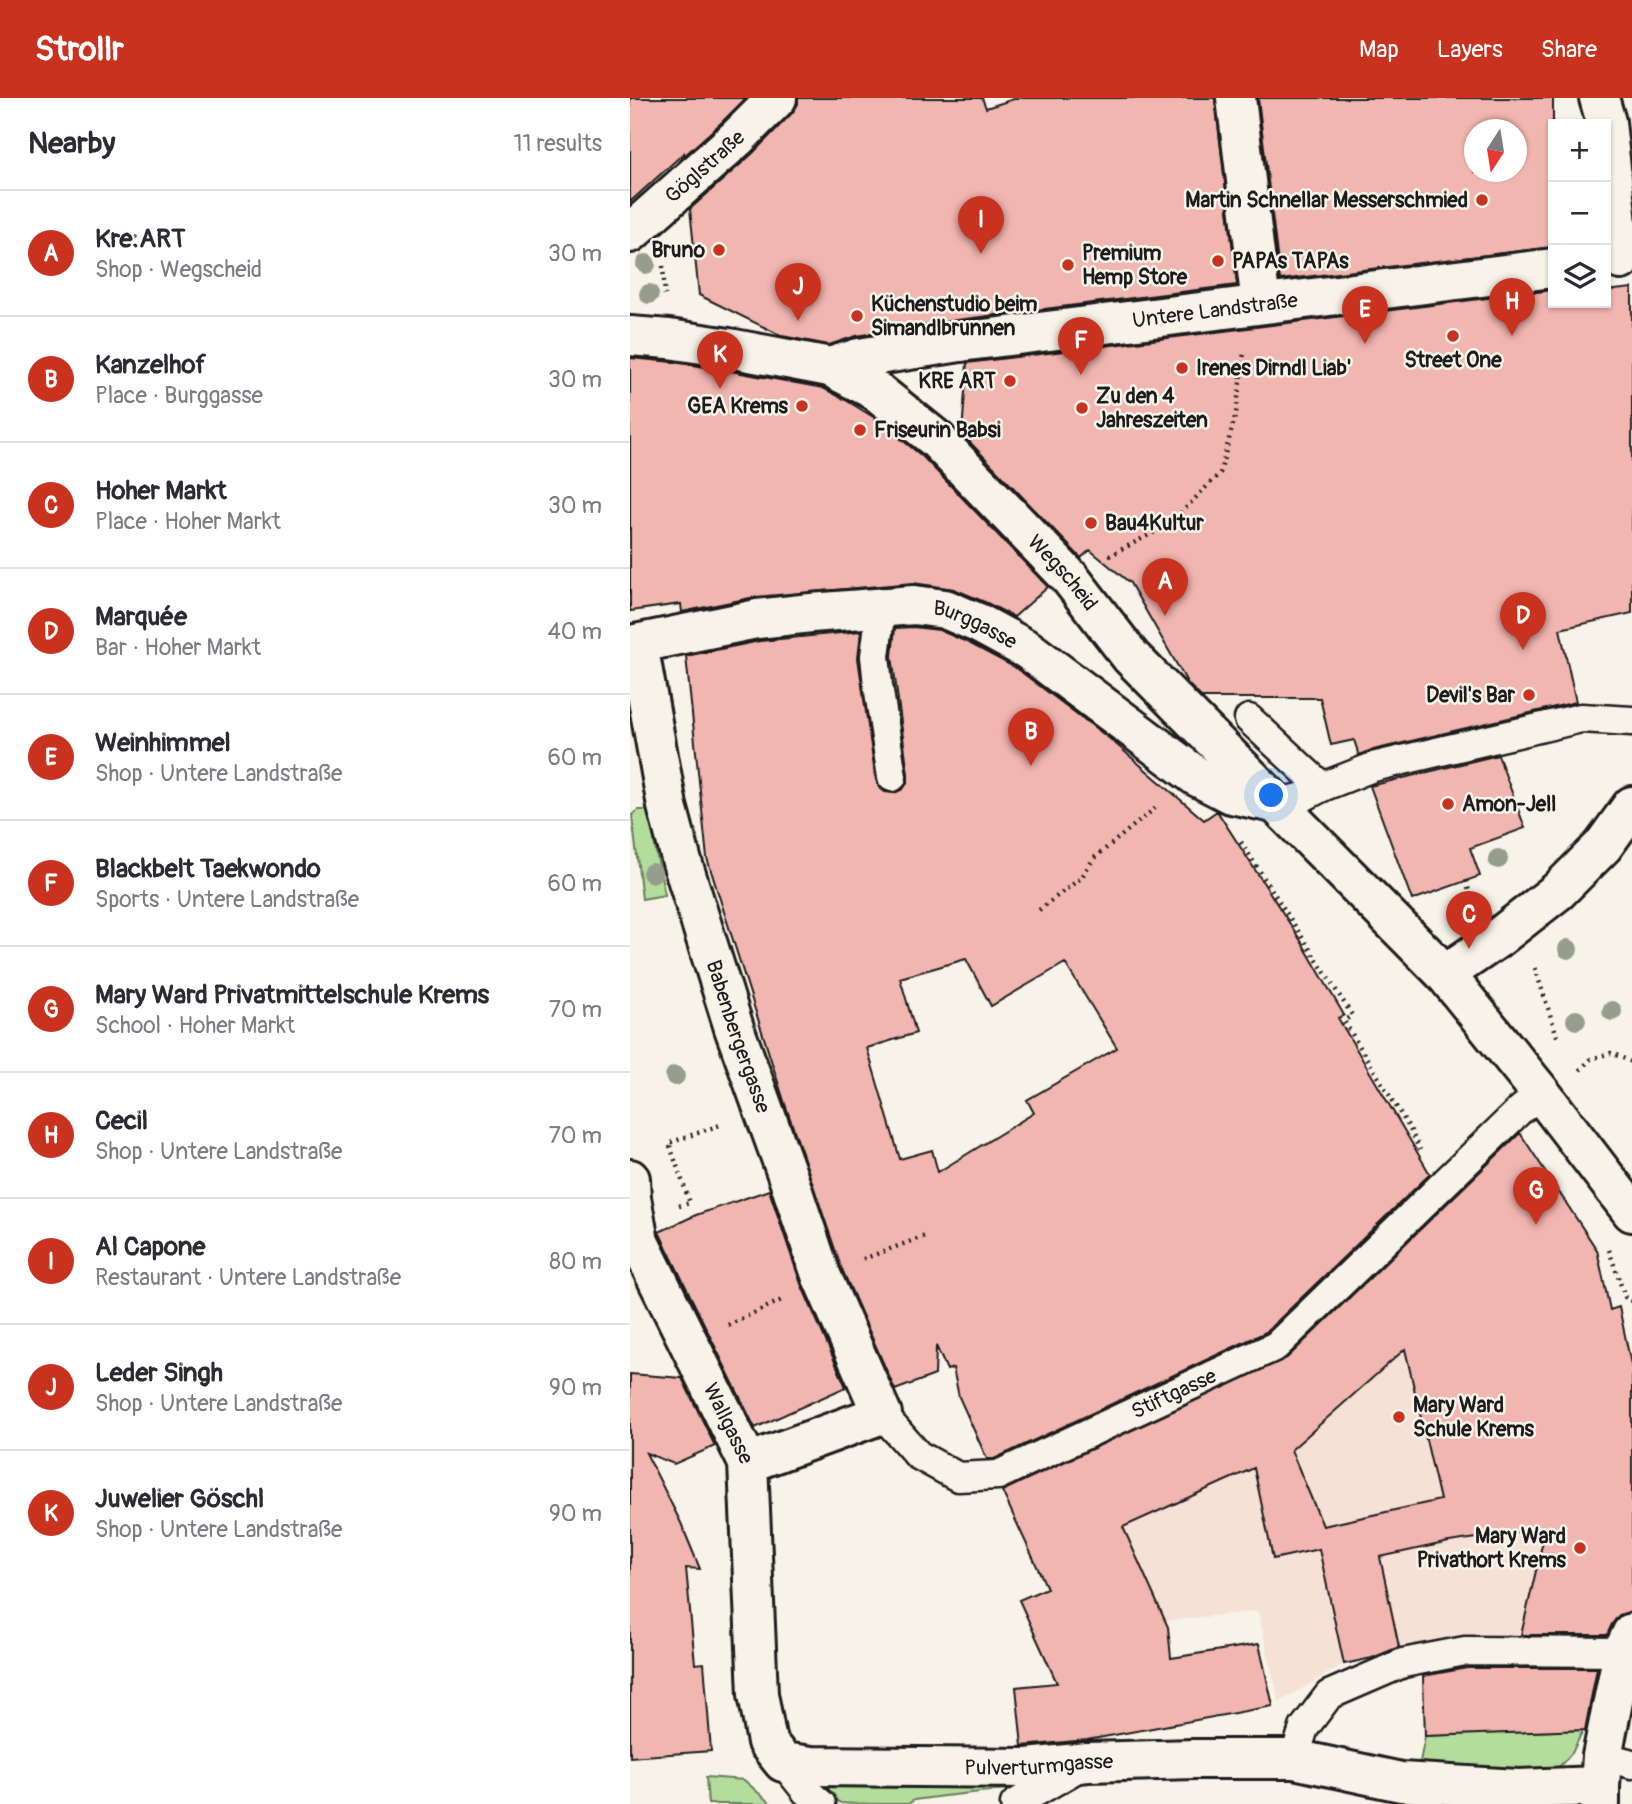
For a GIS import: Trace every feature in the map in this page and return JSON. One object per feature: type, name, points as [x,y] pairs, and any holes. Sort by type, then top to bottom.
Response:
[{"type":"street","name":"Göglstraße","points":[[630,233],[737,138],[777,98]]},
{"type":"street","points":[[1236,98],[1261,304]]},
{"type":"street","points":[[1599,98],[1606,122],[1620,261]]},
{"type":"street","name":"Untere Landstraße","points":[[630,336],[717,346],[830,367],[859,359],[960,342],[1548,269]]},
{"type":"street","name":"Wegscheid","points":[[830,367],[876,391],[937,440],[1070,578],[1131,657],[1445,974],[1541,1093],[1632,1213]]},
{"type":"street","name":"Burggasse","points":[[634,645],[757,619],[914,605],[946,609],[1028,650],[1196,776],[1231,794],[1274,803]]},
{"type":"street","name":"Babenbergergasse","points":[[634,645],[667,806],[734,1028],[821,1275],[882,1414]]},
{"type":"street","points":[[1445,974],[1559,891],[1603,846],[1632,806]]},
{"type":"street","name":"Wallgasse","points":[[630,1179],[639,1242],[748,1463],[758,1694],[767,1742],[783,1762]]},
{"type":"street","points":[[748,1463],[882,1414]]},
{"type":"street","points":[[1609,1778],[1628,1643]]},
{"type":"street","name":"Pulverturmgasse","points":[[783,1762],[813,1766],[1027,1768],[1088,1762],[1294,1759],[1401,1782],[1518,1789],[1609,1778]]},
{"type":"lane","points":[[881,608],[875,656],[892,777]]},
{"type":"lane","points":[[1274,803],[1301,798],[1373,766],[1581,718],[1632,721]]},
{"type":"lane","points":[[1249,719],[1322,787]]},
{"type":"lane","name":"Stiftgasse","points":[[882,1414],[918,1455],[958,1477],[998,1475],[1276,1346],[1519,1111],[1541,1093]]},
{"type":"lane","points":[[1294,1759],[1304,1728],[1329,1695],[1403,1663],[1465,1651],[1628,1643]]},
{"type":"lane","points":[[783,1762],[806,1791],[821,1804]]},
{"type":"lane","points":[[1014,1804],[1088,1762]]},
{"type":"lane","points":[[1401,1782],[1438,1804]]},
{"type":"path","points":[[1100,561],[1170,524],[1220,473],[1236,414],[1244,353]]},
{"type":"path","points":[[1039,910],[1081,878],[1094,858],[1162,802]]},
{"type":"path","points":[[1240,841],[1352,1015],[1344,1020],[1410,1129],[1439,1189]]},
{"type":"path","points":[[1465,881],[1470,895]]},
{"type":"path","points":[[1534,965],[1559,1045]]},
{"type":"path","points":[[1541,1093],[1570,1079],[1591,1059],[1611,1053],[1632,1062]]},
{"type":"path","points":[[668,1209],[690,1203],[669,1143],[764,1110]]},
{"type":"path","points":[[727,1325],[795,1293],[821,1275],[925,1236]]},
{"type":"shaded area","name":"Mary Ward Schule Krems","points":[[1519,1131],[1597,1250],[1610,1309],[1619,1307],[1632,1509],[1603,1635],[1465,1638],[1344,1664],[1279,1702],[1258,1611],[1166,1621],[1149,1585],[1035,1635],[1019,1600],[1046,1587],[1003,1493],[1268,1369]]},
{"type":"green space","points":[[638,810],[650,810],[665,895],[642,899],[632,815]]},
{"type":"green space","points":[[1583,1730],[1572,1753],[1559,1767],[1539,1775],[1442,1772],[1420,1762],[1425,1736]]},
{"type":"green space","points":[[706,1777],[744,1780],[771,1804],[708,1804]]},
{"type":"green space","points":[[829,1781],[1027,1781],[1017,1788],[914,1800],[908,1804],[841,1803],[831,1794]]},
{"type":"building","points":[[630,98],[746,98],[630,202]]},
{"type":"building","points":[[798,98],[982,98],[986,108],[1017,98],[1215,98],[1237,285],[957,320],[856,336],[829,345],[782,336],[699,295],[690,209],[752,154],[792,113],[798,104]]},
{"type":"building","points":[[1258,98],[1553,98],[1553,119],[1548,119],[1548,248],[1280,280]]},
{"type":"building","points":[[1632,288],[1632,613],[1560,629],[1576,702],[1359,755],[1354,740],[1331,745],[1320,698],[1202,698],[1188,684],[1130,583],[1090,550],[1081,558],[962,434],[967,363],[1548,291],[1548,308],[1611,308],[1611,290]]},
{"type":"building","points":[[630,358],[725,370],[823,388],[844,399],[875,418],[922,456],[1048,587],[1014,617],[954,589],[913,583],[755,597],[682,612],[681,604],[630,611]]},
{"type":"building","points":[[895,628],[939,630],[1016,668],[1110,739],[1204,820],[1217,811],[1301,941],[1344,1015],[1338,1018],[1430,1174],[1266,1332],[994,1459],[987,1459],[959,1397],[953,1368],[947,1370],[936,1346],[935,1375],[895,1390],[841,1267],[784,1101],[707,858],[686,656],[760,641],[861,631],[858,658],[876,780],[885,792],[894,793],[903,789],[908,782],[892,656]],"holes":[[[966,959],[991,1006],[1065,963],[1117,1048],[1027,1100],[1034,1113],[938,1172],[932,1150],[900,1159],[867,1048],[916,1033],[900,978]]]},
{"type":"building","points":[[1498,755],[1525,828],[1470,848],[1480,876],[1412,900],[1370,786]]},
{"type":"building","name":"Mary Ward Schule Krems","points":[[1520,1133],[1597,1250],[1610,1310],[1619,1307],[1632,1369],[1632,1611],[1619,1615],[1607,1635],[1521,1635],[1546,1528],[1449,1542],[1380,1557],[1399,1647],[1372,1658],[1344,1664],[1319,1549],[1273,1559],[1254,1468],[1123,1527],[1168,1627],[1171,1658],[1259,1644],[1273,1706],[1087,1740],[1022,1746],[1016,1687],[1057,1683],[1019,1600],[1047,1588],[1002,1491],[1287,1358]],"holes":[[[1405,1349],[1440,1500],[1323,1526],[1291,1450]]]},
{"type":"building","points":[[769,1190],[801,1284],[846,1387],[755,1428],[659,1232],[696,1215]]},
{"type":"building","points":[[630,1374],[682,1378],[715,1446],[674,1464],[646,1453],[681,1523],[700,1569],[686,1568],[695,1664],[704,1663],[711,1751],[630,1757]]},
{"type":"building","points":[[1467,1668],[1597,1668],[1585,1730],[1425,1736],[1423,1676]]},
{"type":"place","name":"Martin Schnellar Messerschmied","points":[[1482,200]]},
{"type":"place","name":"Bruno","points":[[719,250]]},
{"type":"place","name":"Al Capone","points":[[981,254]]},
{"type":"place","name":"PAPAs TAPAs","points":[[1218,261]]},
{"type":"place","name":"Premium Hemp Store","points":[[1068,265]]},
{"type":"place","name":"Küchenstudio beim Simandlbrunnen","points":[[857,316]]},
{"type":"place","name":"Leder Singh","points":[[798,321]]},
{"type":"place","name":"Street One","points":[[1453,336]]},
{"type":"place","name":"Cecil","points":[[1512,336]]},
{"type":"place","name":"Weinhimmel","points":[[1365,344]]},
{"type":"place","name":"Irenes Dirndl Liab'","points":[[1182,368]]},
{"type":"place","name":"Blackbelt Taekwondo","points":[[1081,375]]},
{"type":"place","name":"KRE ART","points":[[1010,381]]},
{"type":"place","name":"Juwelier Göschl","points":[[720,389]]},
{"type":"place","name":"GEA Krems","points":[[802,406]]},
{"type":"place","name":"Zu den 4 Jahreszeiten","points":[[1082,408]]},
{"type":"place","name":"Friseurin Babsi","points":[[860,430]]},
{"type":"place","name":"Bau4Kultur","points":[[1091,523]]},
{"type":"place","name":"Kre:ART","points":[[1165,616]]},
{"type":"place","name":"Marquée","points":[[1523,650]]},
{"type":"place","name":"Devil's Bar","points":[[1529,695]]},
{"type":"place","name":"Kanzelhof","points":[[1031,766]]},
{"type":"place","name":"Amon-Jell","points":[[1448,804]]},
{"type":"place","name":"Hoher Markt","points":[[1469,949]]},
{"type":"place","name":"Mary Ward Privatmittelschule Krems","points":[[1536,1225]]},
{"type":"place","name":"Mary Ward Schule Krems","points":[[1399,1417]]},
{"type":"place","name":"Mary Ward Privathort Krems","points":[[1580,1548]]}]
